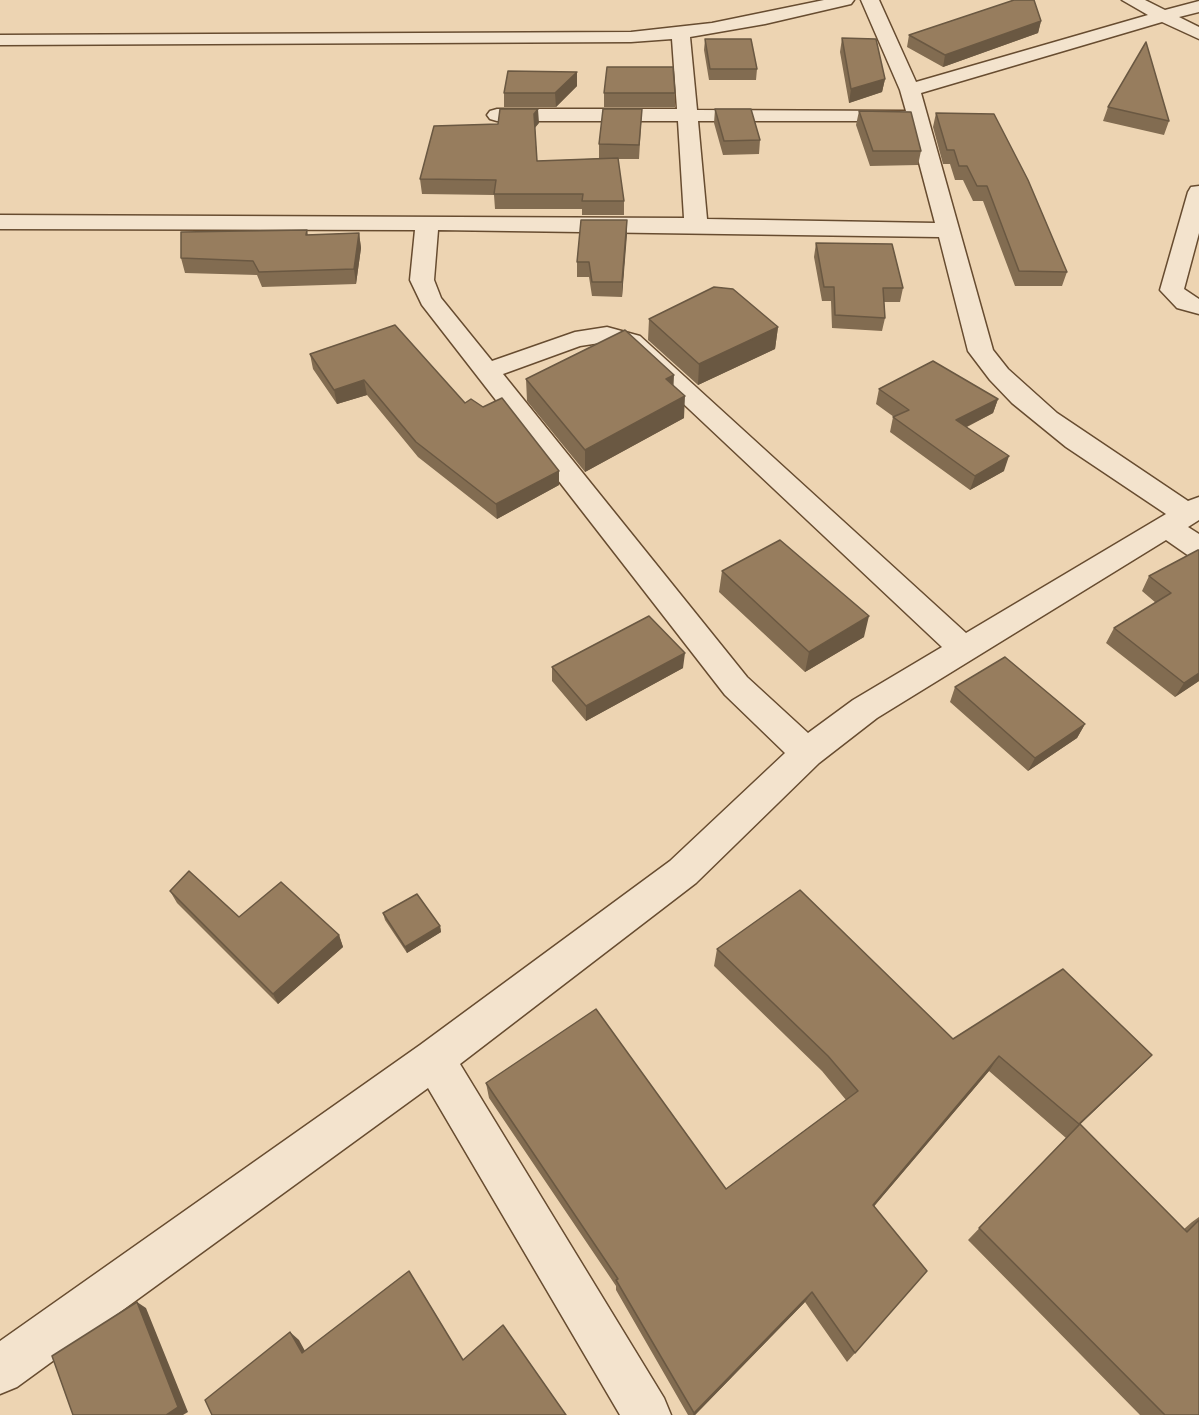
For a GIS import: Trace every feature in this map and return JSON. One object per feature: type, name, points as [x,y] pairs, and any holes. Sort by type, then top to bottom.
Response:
[{"type":"street","points":[[0,40],[681,34],[735,27],[845,0]]},
{"type":"street","points":[[870,0],[910,90],[981,351],[995,373],[1072,436],[1184,516],[1199,549]]},
{"type":"street","points":[[1131,0],[1199,34]]},
{"type":"street","points":[[910,90],[1199,6]]},
{"type":"street","points":[[681,34],[696,225]]},
{"type":"street","points":[[497,115],[917,116]]},
{"type":"street","points":[[1199,192],[1172,290],[1186,303],[1199,308]]},
{"type":"street","points":[[0,222],[696,225],[948,230]]},
{"type":"street","points":[[427,225],[422,280],[430,300],[736,686],[807,753]]},
{"type":"street","points":[[487,371],[575,339],[606,334],[631,341],[964,649]]},
{"type":"street","points":[[0,1370],[434,1059],[683,872],[807,753],[865,708],[1184,516]]},
{"type":"street","points":[[434,1059],[647,1415]]},
{"type":"building","points":[[1014,0],[1034,0],[1041,21],[945,55],[909,35]]},
{"type":"building","points":[[842,38],[876,39],[885,79],[851,89]]},
{"type":"building","points":[[705,39],[751,39],[757,69],[710,69]]},
{"type":"building","points":[[1146,42],[1169,121],[1108,107]]},
{"type":"building","points":[[607,67],[673,67],[675,93],[604,93]]},
{"type":"building","points":[[508,71],[577,72],[555,93],[504,93]]},
{"type":"building","points":[[500,109],[538,109],[534,114],[537,161],[618,158],[624,201],[582,201],[583,194],[494,194],[496,180],[420,179],[434,126],[498,124]]},
{"type":"building","points":[[603,109],[642,109],[639,145],[599,144]]},
{"type":"building","points":[[715,109],[751,109],[760,140],[724,141]]},
{"type":"building","points":[[859,111],[911,112],[921,151],[873,151]]},
{"type":"building","points":[[936,113],[994,114],[1028,180],[1067,272],[1019,271],[987,186],[977,186],[967,166],[959,166],[954,150],[947,150]]},
{"type":"building","points":[[581,220],[627,220],[622,282],[592,282],[589,262],[577,262]]},
{"type":"building","points":[[307,230],[306,235],[359,233],[354,269],[259,272],[253,261],[181,258],[181,232]]},
{"type":"building","points":[[816,243],[892,244],[903,288],[883,288],[885,318],[835,315],[834,287],[824,287]]},
{"type":"building","points":[[714,287],[733,289],[778,327],[699,364],[649,319]]},
{"type":"building","points":[[395,325],[465,403],[471,399],[483,407],[502,398],[559,471],[496,504],[416,442],[364,380],[334,390],[310,354]]},
{"type":"building","points":[[625,330],[674,375],[666,379],[685,396],[585,450],[526,379]]},
{"type":"building","points":[[933,361],[998,399],[956,420],[1009,456],[975,476],[893,417],[909,410],[879,389]]},
{"type":"building","points":[[780,540],[869,616],[809,652],[722,571]]},
{"type":"building","points":[[1198,550],[1199,673],[1184,683],[1114,628],[1171,593],[1149,576]]},
{"type":"building","points":[[649,616],[685,653],[586,706],[552,667]]},
{"type":"building","points":[[1005,657],[1085,724],[1035,758],[955,687]]},
{"type":"building","points":[[189,871],[239,917],[281,882],[339,935],[273,994],[170,891]]},
{"type":"building","points":[[800,890],[953,1039],[1063,969],[1152,1055],[1079,1124],[999,1056],[873,1205],[927,1271],[855,1353],[812,1292],[694,1413],[616,1280],[618,1279],[486,1083],[596,1009],[726,1189],[858,1091],[828,1056],[717,949]]},
{"type":"building","points":[[417,894],[440,926],[405,947],[383,913]]},
{"type":"building","points":[[1080,1124],[1187,1232],[1199,1220],[1199,1415],[1165,1415],[979,1228]]},
{"type":"building","points":[[409,1271],[463,1360],[503,1325],[566,1415],[212,1415],[205,1400],[290,1332],[302,1353]]},
{"type":"building","points":[[137,1302],[178,1407],[166,1415],[73,1415],[52,1356]]}]
